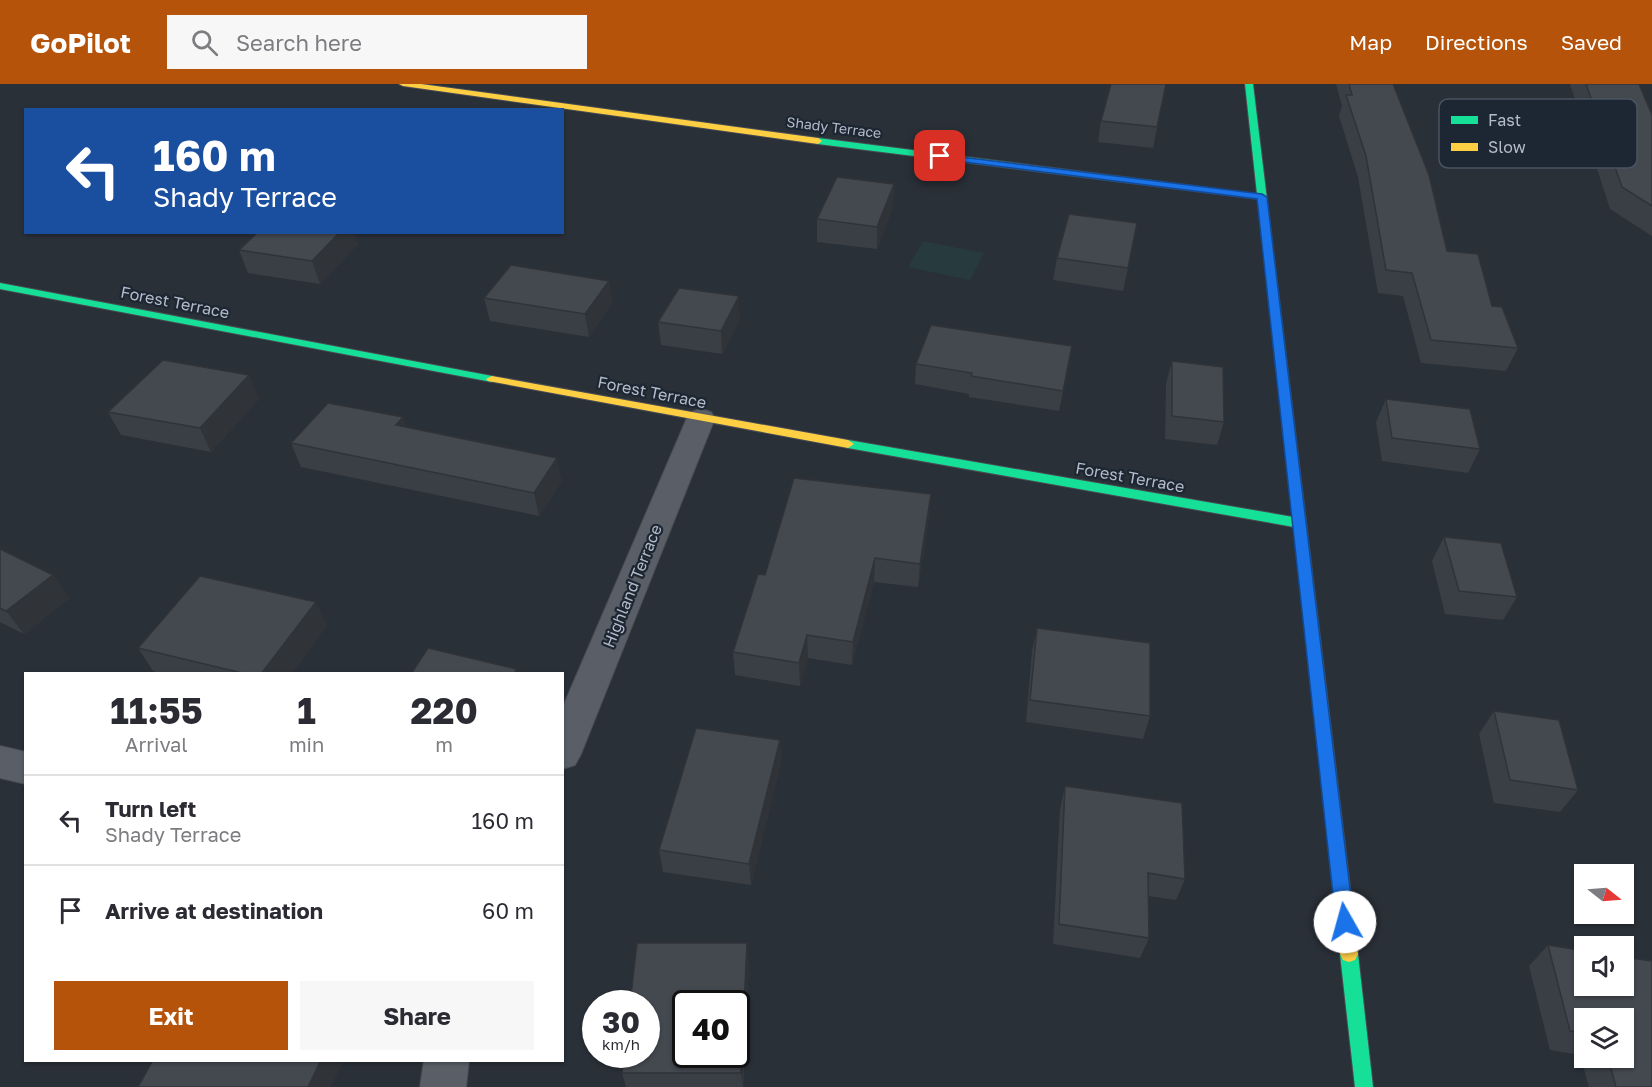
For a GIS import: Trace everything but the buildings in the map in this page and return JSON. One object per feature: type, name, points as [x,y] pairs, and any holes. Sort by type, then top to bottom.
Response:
[{"type":"street","name":"Shady Terrace","points":[[403,84],[834,143],[1262,197]]},
{"type":"street","points":[[1249,84],[1364,1087]]},
{"type":"street","name":"Forest Terrace","points":[[0,286],[701,418],[1299,523]]},
{"type":"street","name":"Highland Terrace","points":[[564,749],[701,418]]},
{"type":"street","points":[[0,762],[24,768]]},
{"type":"street","points":[[443,1087],[447,1062]]},
{"type":"green space","points":[[923,241],[984,253],[970,280],[908,267]]},
{"type":"traffic: fast","points":[[1249,84],[1312,629]]},
{"type":"traffic: fast","points":[[818,141],[1262,197]]},
{"type":"traffic: fast","points":[[0,286],[492,379]]},
{"type":"traffic: fast","points":[[848,444],[1299,523]]},
{"type":"traffic: fast","points":[[1349,954],[1364,1087]]},
{"type":"traffic: slow","points":[[403,84],[818,141]]},
{"type":"traffic: slow","points":[[492,379],[848,444]]},
{"type":"traffic: slow","points":[[1312,629],[1349,954]]},
{"type":"route","points":[[940,156],[1262,197],[1345,922]]}]
